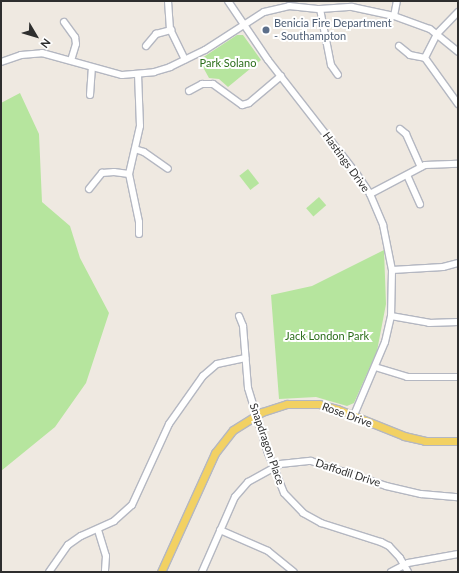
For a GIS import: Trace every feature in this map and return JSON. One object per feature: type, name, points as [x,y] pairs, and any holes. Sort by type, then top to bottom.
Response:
[{"type":"main road","name":"Rose Drive","points":[[161,572],[214,453],[232,430],[256,414],[280,405],[299,403],[329,406],[404,436],[431,441],[458,441]]},
{"type":"street","points":[[168,1],[171,30],[185,60]]},
{"type":"street","name":"Hastings Drive","points":[[228,1],[242,25],[370,194],[383,225],[392,270],[391,316],[385,342],[354,415]]},
{"type":"street","points":[[394,16],[397,1]]},
{"type":"street","points":[[1,62],[33,53],[71,60],[92,68],[122,75],[138,74],[170,67],[185,60],[264,12],[281,4],[320,9],[341,4],[360,7],[418,22],[437,34],[458,52]]},
{"type":"street","points":[[320,9],[332,65],[338,74]]},
{"type":"street","points":[[425,58],[437,34],[458,12]]},
{"type":"street","points":[[64,22],[75,37],[76,44],[71,60]]},
{"type":"street","points":[[146,46],[156,34],[171,30]]},
{"type":"street","points":[[399,46],[410,55],[425,58],[458,104]]},
{"type":"street","points":[[90,95],[92,68]]},
{"type":"street","points":[[138,74],[141,114],[129,174],[139,222],[139,234]]},
{"type":"street","points":[[189,90],[202,84],[213,84],[242,105],[249,103],[281,76]]},
{"type":"street","points":[[400,129],[406,134],[421,167]]},
{"type":"street","points":[[135,149],[144,152],[168,168]]},
{"type":"street","points":[[370,194],[421,167],[433,163],[458,164]]},
{"type":"street","points":[[89,189],[102,173],[108,171],[129,174]]},
{"type":"street","points":[[407,175],[420,204]]},
{"type":"street","points":[[392,270],[436,268],[458,263]]},
{"type":"street","name":"Snapdragon Place","points":[[239,316],[243,326],[248,388],[273,466],[284,492],[303,513],[320,523],[381,542],[394,550],[408,572]]},
{"type":"street","points":[[391,316],[429,323],[458,322]]},
{"type":"street","points":[[49,572],[68,545],[80,536],[98,530],[114,521],[132,505],[169,424],[203,376],[217,364],[246,358]]},
{"type":"street","points":[[375,366],[407,377],[458,377]]},
{"type":"street","name":"Daffodil Drive","points":[[202,572],[220,530],[240,490],[248,482],[273,466],[292,461],[311,461],[386,486],[421,494],[458,497]]},
{"type":"street","points":[[98,530],[106,556],[105,572]]},
{"type":"street","points":[[220,530],[268,551],[294,572]]},
{"type":"street","points":[[390,572],[404,565],[430,557],[458,554]]},
{"type":"green space","name":"Park Solano","points":[[237,35],[243,35],[261,60],[228,87],[219,79],[209,78],[199,60]]},
{"type":"green space","points":[[20,93],[39,134],[42,202],[70,226],[80,258],[109,313],[86,383],[55,427],[1,471],[1,103]]},
{"type":"green space","points":[[248,169],[259,183],[250,190],[239,176]]},
{"type":"green space","points":[[319,197],[326,205],[313,216],[306,208]]},
{"type":"green space","name":"Jack London Park","points":[[384,250],[386,304],[377,351],[354,403],[347,406],[316,397],[279,399],[271,295],[312,286]]},
{"type":"place","name":"Benicia Fire Department - Southampton","points":[[266,30]]}]
